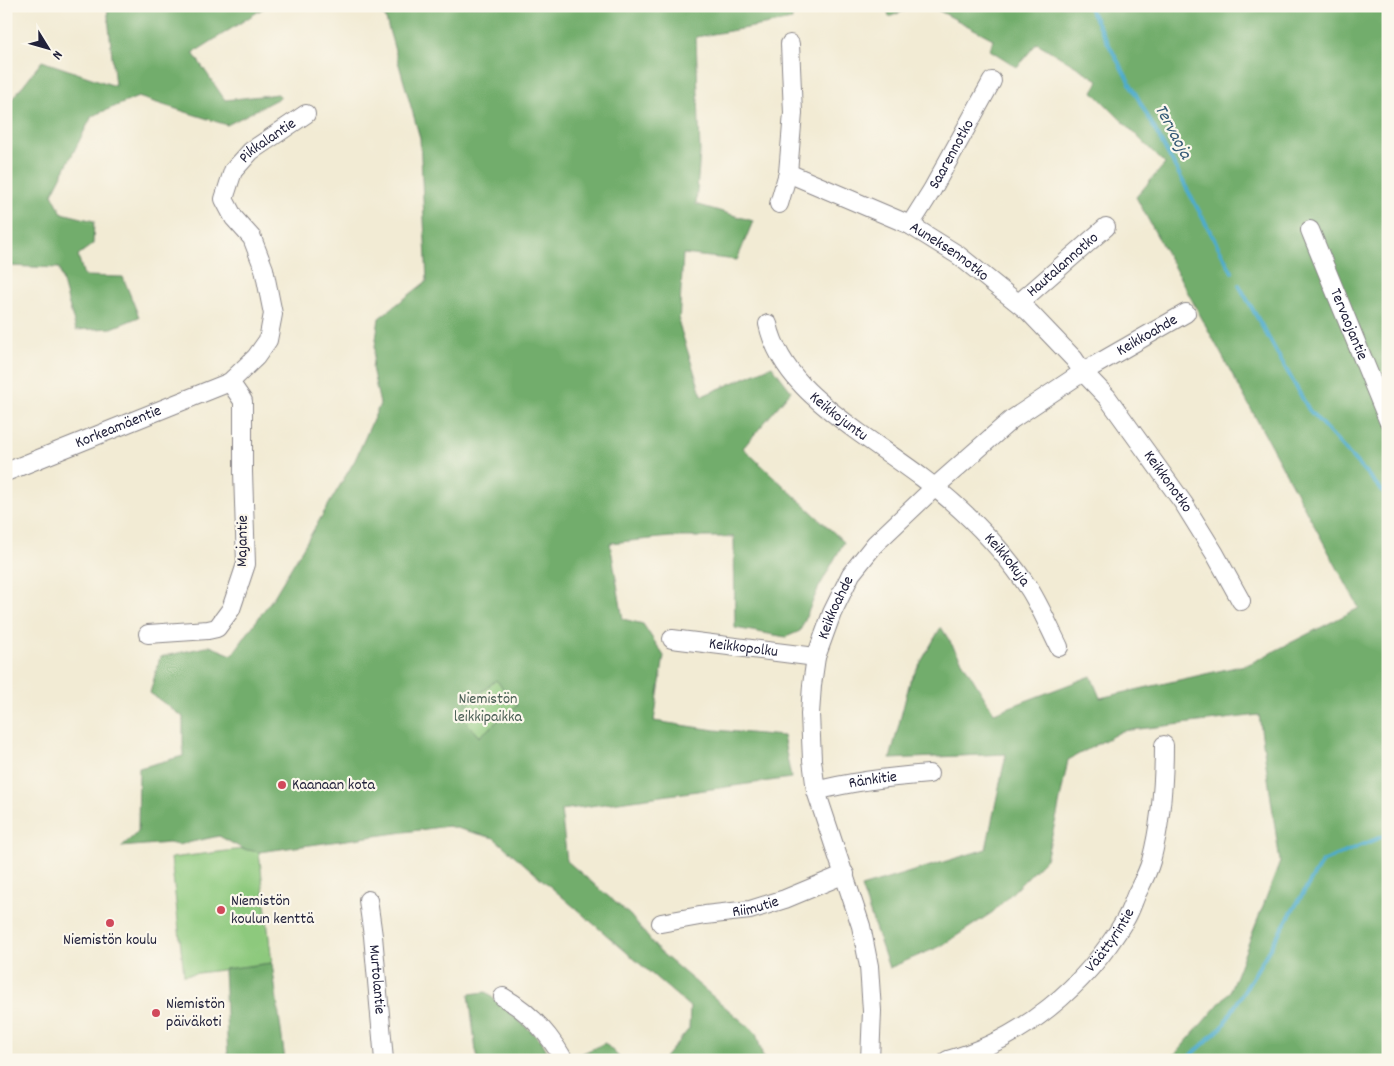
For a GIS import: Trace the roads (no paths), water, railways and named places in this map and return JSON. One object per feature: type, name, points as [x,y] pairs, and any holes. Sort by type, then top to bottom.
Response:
[{"type":"street","points":[[779,204],[788,173],[793,113],[790,44]]},
{"type":"street","name":"Saarennotko","points":[[910,226],[992,81]]},
{"type":"street","name":"Pikkalantie","points":[[230,382],[256,358],[268,340],[273,314],[264,269],[252,238],[234,218],[224,199],[233,171],[251,151],[306,114]]},
{"type":"street","name":"Auneksennotko","points":[[788,173],[910,226],[958,255],[1019,303],[1074,359],[1083,372]]},
{"type":"street","name":"Hautalannotko","points":[[1019,303],[1106,227]]},
{"type":"street","name":"Tervaojantie","points":[[1310,230],[1388,420]]},
{"type":"street","name":"Keikkoahde","points":[[870,1060],[872,1011],[869,966],[861,926],[816,791],[811,752],[810,714],[816,657],[832,613],[851,574],[875,544],[935,487],[1011,420],[1083,372],[1186,313]]},
{"type":"street","name":"Keikkojuntu","points":[[768,324],[771,337],[779,354],[794,376],[809,392],[829,411],[935,487]]},
{"type":"street","name":"Keikkonotko","points":[[1083,372],[1107,397],[1184,504],[1241,601]]},
{"type":"street","name":"Korkeamäentie","points":[[6,472],[230,382]]},
{"type":"street","name":"Majantie","points":[[148,634],[218,628],[231,609],[246,564],[243,401],[230,382]]},
{"type":"street","name":"Keikkokuja","points":[[935,487],[999,548],[1030,591],[1060,648]]},
{"type":"street","name":"Keikkopolku","points":[[672,639],[816,657]]},
{"type":"street","name":"Väättyrintie","points":[[948,1060],[1000,1040],[1036,1018],[1071,989],[1099,959],[1126,919],[1150,863],[1160,822],[1164,780],[1164,745]]},
{"type":"street","name":"Ränkitie","points":[[816,791],[867,780],[928,774]]},
{"type":"street","name":"Riimutie","points":[[661,923],[705,915],[750,910],[785,900],[845,874]]},
{"type":"street","name":"Murtolantie","points":[[368,900],[384,1060]]},
{"type":"street","points":[[503,997],[514,1003],[536,1022],[553,1041],[564,1060]]},
{"type":"waterway","name":"Tervaoja","points":[[1088,6],[1232,272]]},
{"type":"waterway","name":"Tervaoja","points":[[1239,285],[1309,410],[1388,497]]},
{"type":"waterway","points":[[1186,1060],[1223,1026],[1322,862],[1388,834]]},
{"type":"place","name":"Kaanaan kota","points":[[282,785]]},
{"type":"place","name":"Niemistön koulun kenttä","points":[[221,910]]},
{"type":"place","name":"Niemistön koulu","points":[[110,923]]},
{"type":"place","name":"Niemistön päiväkoti","points":[[156,1013]]},
{"type":"park label","name":"Niemistön leikkipaikka","points":[[488,708]]}]
